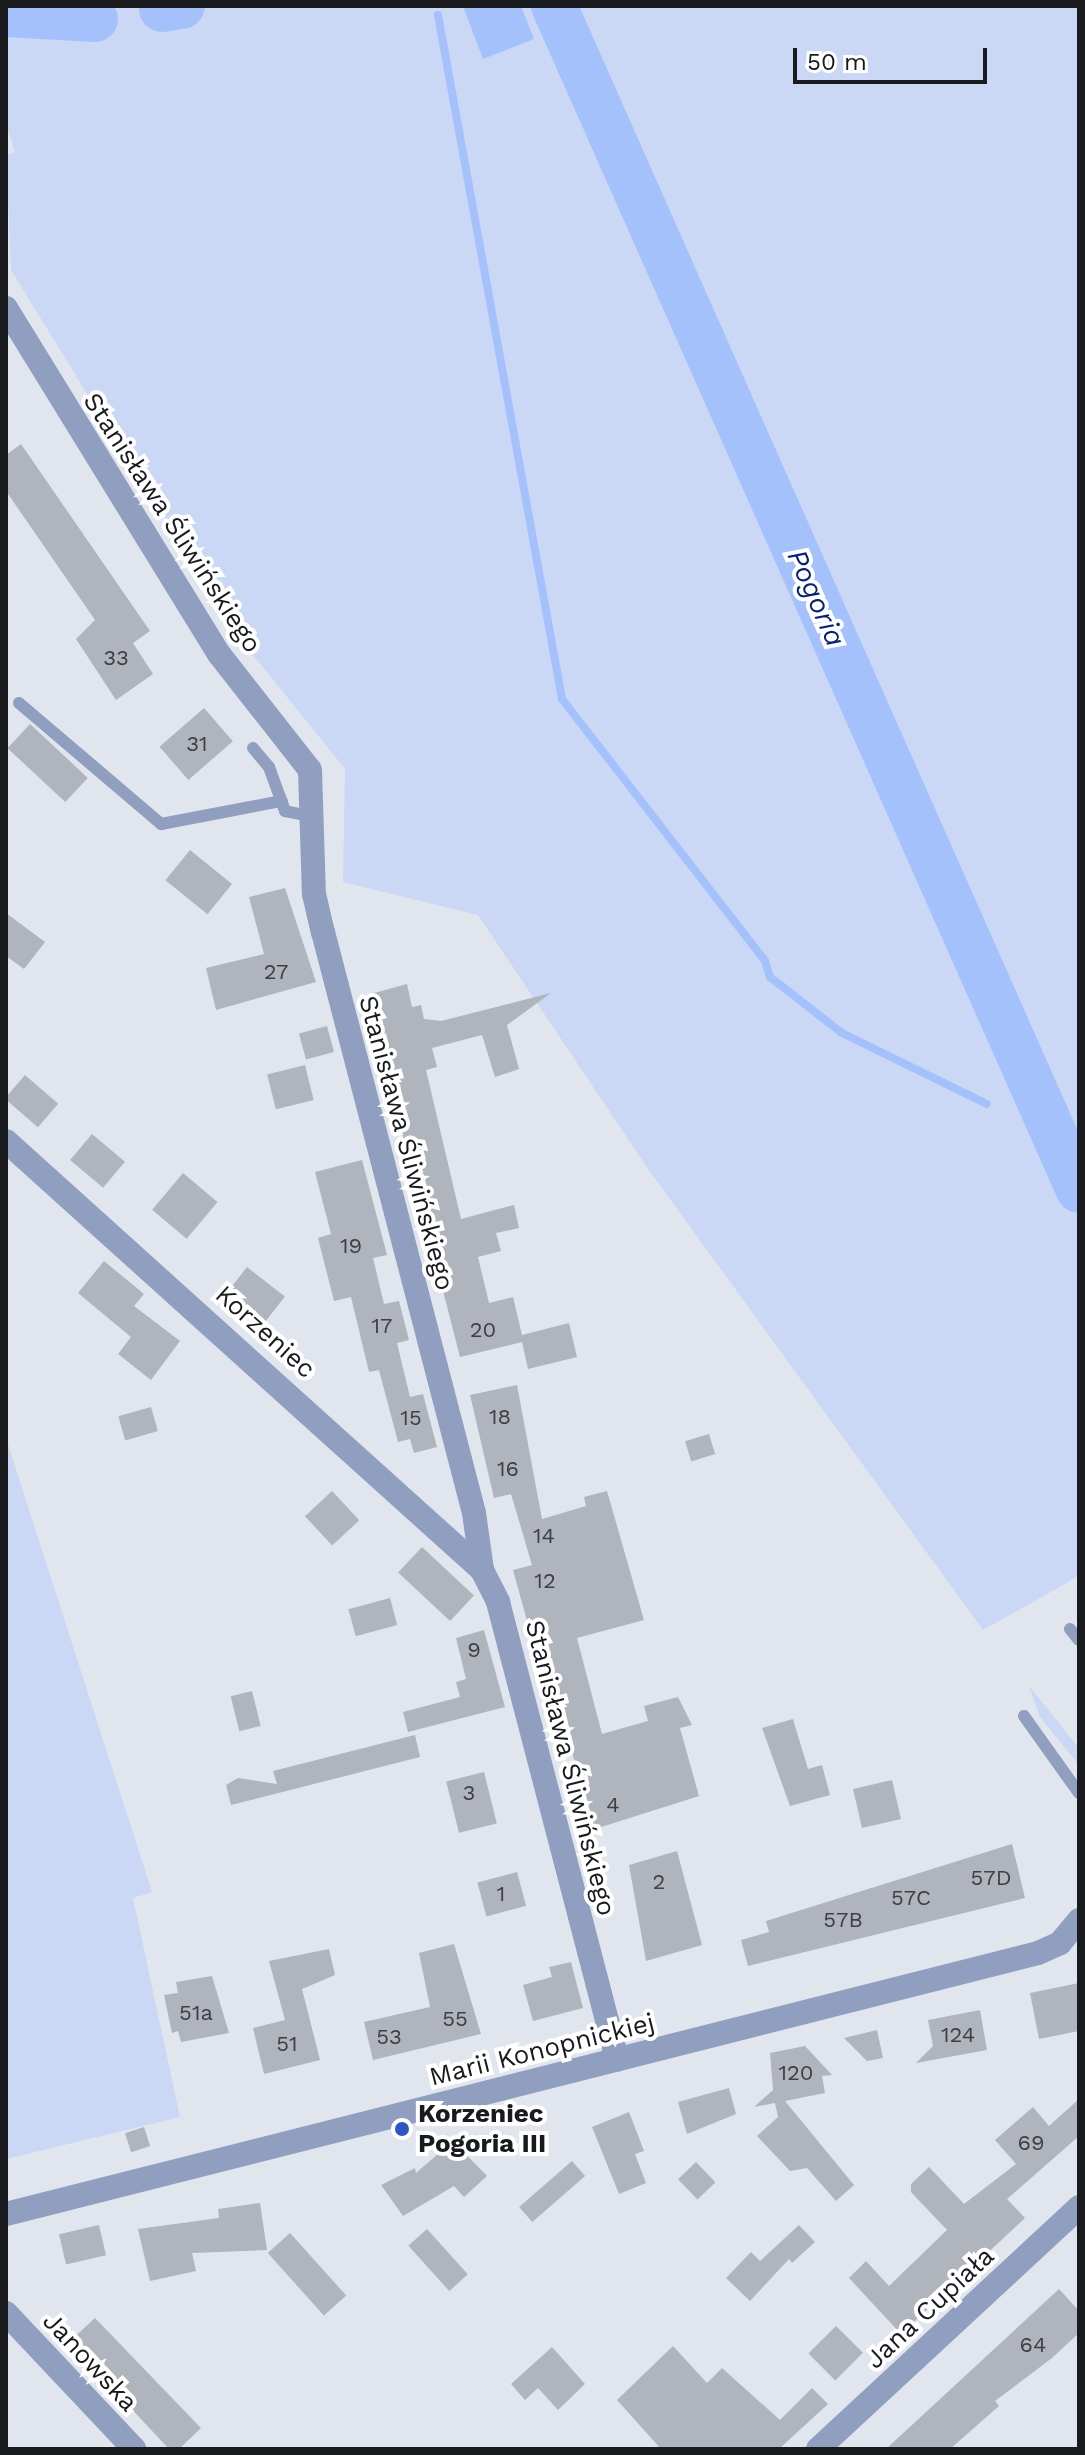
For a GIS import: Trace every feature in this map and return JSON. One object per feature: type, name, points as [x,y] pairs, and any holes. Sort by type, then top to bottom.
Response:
[{"type":"street","name":"Stanisława Śliwińskiego","points":[[6,308],[219,654],[299,749],[315,789],[314,894],[474,1513],[482,1570],[498,1602],[617,2060]]},
{"type":"street","name":"Korzeniec","points":[[6,1141],[482,1570]]},
{"type":"street","points":[[1054,1947],[1079,1920]]},
{"type":"street","name":"Marii Konopnickiej","points":[[6,2214],[1079,1943]]},
{"type":"street","name":"Jana Cupiała","points":[[818,2449],[1079,2207]]},
{"type":"street","name":"Janowska","points":[[6,2313],[134,2449]]},
{"type":"lane","points":[[19,703],[161,824],[282,801]]},
{"type":"lane","points":[[253,748],[292,817],[314,817]]},
{"type":"lane","points":[[1024,1716],[1079,1793]]},
{"type":"shaded area","points":[[6,6],[1079,6],[1079,1576],[983,1630],[648,1169],[478,915],[343,882],[345,769],[229,625],[11,270],[6,155],[15,152],[6,124]]},
{"type":"shaded area","points":[[6,1438],[152,1892],[133,1898],[180,2117],[6,2159]]},
{"type":"shaded area","points":[[1029,1686],[1079,1748],[1079,1765],[1040,1717]]},
{"type":"water","points":[[463,6],[521,6],[534,39],[483,59]]},
{"type":"building","points":[[21,444],[150,631],[133,643],[153,674],[116,700],[76,639],[95,620],[6,491],[6,455]]},
{"type":"building","points":[[204,708],[233,741],[188,780],[159,747]]},
{"type":"building","points":[[30,724],[88,778],[65,802],[7,748]]},
{"type":"building","points":[[190,850],[232,884],[207,914],[165,880]]},
{"type":"building","points":[[285,888],[316,982],[216,1010],[206,968],[264,954],[249,897]]},
{"type":"building","points":[[6,913],[45,942],[24,969],[6,956]]},
{"type":"building","points":[[407,984],[412,1007],[421,1005],[424,1019],[441,1021],[551,993],[507,1025],[519,1069],[495,1077],[482,1035],[432,1048],[437,1067],[426,1070],[461,1219],[514,1205],[519,1228],[496,1233],[501,1251],[478,1257],[489,1303],[513,1297],[522,1335],[569,1323],[577,1357],[528,1369],[522,1342],[460,1357],[367,995]]},
{"type":"building","points":[[327,1026],[334,1052],[306,1060],[299,1034]]},
{"type":"building","points":[[305,1065],[314,1100],[276,1109],[267,1074]]},
{"type":"building","points":[[25,1075],[58,1104],[38,1127],[6,1100]]},
{"type":"building","points":[[92,1134],[125,1162],[103,1188],[70,1160]]},
{"type":"building","points":[[362,1160],[387,1255],[373,1258],[384,1304],[399,1301],[409,1340],[397,1343],[410,1397],[423,1394],[437,1447],[414,1453],[410,1439],[398,1442],[379,1370],[369,1372],[351,1297],[334,1301],[318,1238],[331,1234],[315,1172]]},
{"type":"building","points":[[183,1173],[217,1202],[187,1239],[152,1210]]},
{"type":"building","points":[[104,1261],[144,1294],[134,1306],[180,1341],[151,1380],[118,1354],[131,1337],[78,1293]]},
{"type":"building","points":[[247,1267],[285,1297],[262,1326],[224,1296]]},
{"type":"building","points":[[517,1385],[542,1519],[586,1506],[584,1497],[607,1491],[644,1620],[577,1638],[602,1734],[648,1721],[644,1706],[678,1697],[692,1725],[680,1728],[699,1796],[595,1829],[568,1739],[560,1741],[513,1570],[532,1565],[511,1494],[494,1498],[470,1395]]},
{"type":"building","points":[[151,1407],[158,1431],[125,1440],[118,1416]]},
{"type":"building","points":[[709,1434],[715,1454],[691,1461],[685,1441]]},
{"type":"building","points":[[332,1491],[359,1520],[332,1545],[305,1516]]},
{"type":"building","points":[[422,1547],[474,1595],[450,1621],[398,1573]]},
{"type":"building","points":[[390,1598],[397,1625],[356,1636],[348,1609]]},
{"type":"building","points":[[484,1630],[505,1707],[408,1732],[403,1712],[460,1697],[456,1682],[466,1679],[456,1638]]},
{"type":"building","points":[[252,1691],[261,1726],[239,1731],[231,1696]]},
{"type":"building","points":[[793,1719],[808,1769],[822,1765],[830,1795],[790,1806],[762,1728]]},
{"type":"building","points":[[415,1735],[420,1757],[231,1805],[226,1785],[238,1778],[277,1784],[273,1771]]},
{"type":"building","points":[[484,1772],[497,1823],[459,1833],[446,1781]]},
{"type":"building","points":[[892,1780],[901,1819],[862,1828],[853,1789]]},
{"type":"building","points":[[1012,1844],[1025,1898],[748,1966],[741,1940],[769,1932],[766,1921]]},
{"type":"building","points":[[677,1851],[702,1945],[646,1961],[629,1865]]},
{"type":"building","points":[[517,1872],[526,1906],[486,1916],[477,1883]]},
{"type":"building","points":[[454,1944],[481,2034],[373,2060],[364,2022],[430,2007],[419,1953]]},
{"type":"building","points":[[329,1949],[335,1975],[302,1989],[320,2060],[264,2074],[253,2028],[285,2020],[269,1961]]},
{"type":"building","points":[[571,1962],[583,2008],[533,2021],[523,1985],[552,1977],[549,1967]]},
{"type":"building","points":[[212,1976],[229,2033],[181,2042],[178,2031],[172,2033],[164,1995],[178,1993],[176,1982]]},
{"type":"building","points":[[1079,1983],[1079,2031],[1039,2039],[1030,1993]]},
{"type":"building","points":[[980,2010],[987,2050],[916,2063],[933,2046],[928,2020]]},
{"type":"building","points":[[877,2030],[883,2058],[867,2061],[844,2038]]},
{"type":"building","points":[[805,2046],[832,2075],[822,2076],[825,2093],[785,2101],[854,2185],[836,2201],[807,2168],[790,2171],[757,2136],[778,2117],[775,2103],[754,2107],[773,2090],[770,2053]]},
{"type":"building","points":[[729,2088],[736,2114],[687,2134],[678,2102]]},
{"type":"building","points":[[1079,2099],[1079,2136],[1007,2199],[1025,2218],[901,2334],[849,2278],[866,2261],[889,2286],[947,2230],[911,2192],[911,2184],[929,2167],[964,2204],[1016,2164],[995,2140],[1033,2107],[1049,2126]]},
{"type":"building","points":[[629,2112],[644,2151],[635,2154],[646,2183],[619,2194],[592,2127]]},
{"type":"building","points":[[144,2127],[150,2146],[131,2152],[125,2133]]},
{"type":"building","points":[[453,2141],[487,2176],[464,2197],[454,2186],[403,2216],[381,2185],[415,2168],[416,2173]]},
{"type":"building","points":[[572,2161],[585,2176],[532,2222],[519,2207]]},
{"type":"building","points":[[696,2162],[715,2182],[697,2200],[678,2179]]},
{"type":"building","points":[[260,2203],[267,2250],[192,2253],[196,2271],[150,2281],[138,2229],[219,2218],[218,2209]]},
{"type":"building","points":[[99,2225],[106,2255],[66,2264],[59,2234]]},
{"type":"building","points":[[799,2225],[815,2242],[792,2263],[789,2259],[750,2301],[726,2278],[751,2252],[760,2261]]},
{"type":"building","points":[[427,2229],[468,2274],[449,2291],[408,2246]]},
{"type":"building","points":[[290,2233],[346,2295],[324,2315],[268,2253]]},
{"type":"building","points":[[1059,2289],[1079,2311],[1079,2333],[1052,2358],[995,2401],[999,2406],[950,2449],[886,2449]]},
{"type":"building","points":[[95,2318],[201,2428],[179,2449],[169,2449],[69,2342]]},
{"type":"building","points":[[836,2326],[863,2353],[835,2380],[808,2354]]},
{"type":"building","points":[[673,2346],[707,2383],[722,2368],[780,2420],[812,2388],[828,2404],[779,2449],[661,2449],[617,2400]]},
{"type":"building","points":[[552,2347],[585,2384],[558,2410],[538,2388],[525,2400],[511,2384]]},
{"type":"waterway","points":[[162,9],[182,6]]},
{"type":"waterway","name":"Pogoria","points":[[554,6],[1079,1190]]},
{"type":"waterway","points":[[6,14],[95,19]]},
{"type":"waterway","points":[[438,15],[562,699],[765,961],[770,977],[842,1033],[987,1104]]},
{"type":"place","name":"Korzeniec Pogoria III","points":[[402,2129]]}]
